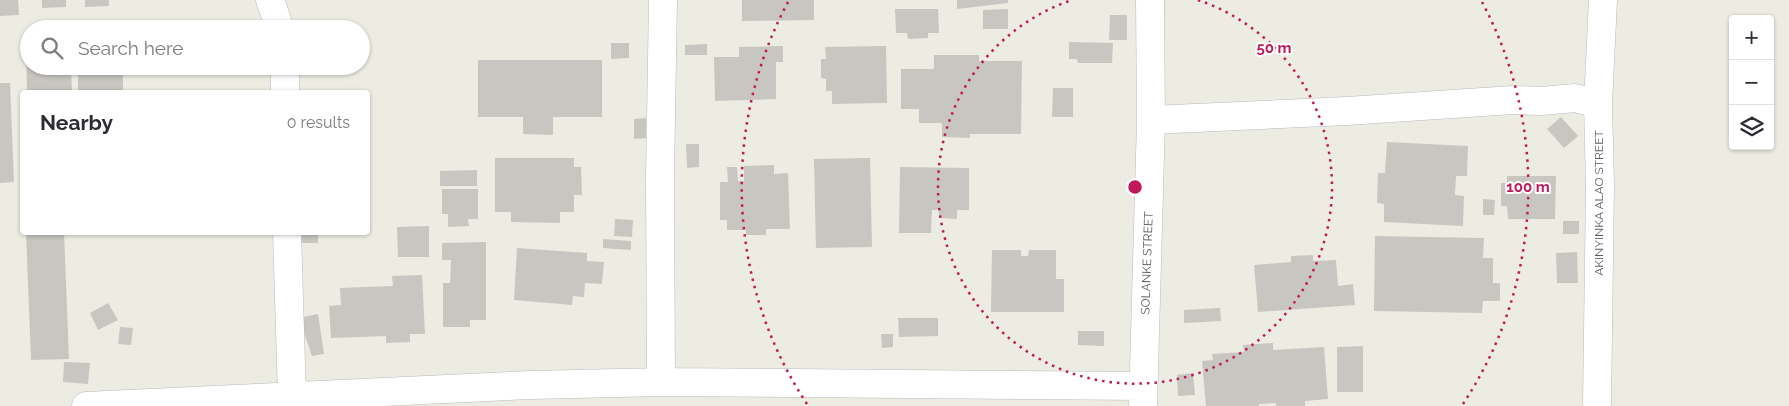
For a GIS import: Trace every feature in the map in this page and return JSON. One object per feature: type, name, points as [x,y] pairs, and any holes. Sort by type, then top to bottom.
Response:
[{"type":"street","points":[[270,0],[277,20]]},
{"type":"street","points":[[662,382],[660,177],[663,0]]},
{"type":"street","name":"SOLANKE STREET","points":[[1143,396],[1152,120],[1150,0]]},
{"type":"street","name":"AKINYINKA ALAO STREET","points":[[1597,406],[1600,185],[1598,104],[1603,0]]},
{"type":"street","points":[[285,75],[286,90]]},
{"type":"street","points":[[1152,120],[1347,111],[1513,100],[1542,101],[1575,98],[1598,104]]},
{"type":"street","points":[[287,235],[292,397]]},
{"type":"street","points":[[86,406],[531,384],[662,382],[1143,396]]},
{"type":"building","points":[[0,0],[18,0],[19,15],[0,16]]},
{"type":"building","points":[[42,0],[66,0],[66,7],[42,8]]},
{"type":"building","points":[[85,0],[109,0],[109,6],[85,7]]},
{"type":"building","points":[[742,0],[814,0],[814,20],[742,21]]},
{"type":"building","points":[[957,0],[1008,0],[1008,3],[957,9]]},
{"type":"building","points":[[895,9],[938,9],[939,33],[928,33],[928,38],[908,39],[907,33],[896,33]]},
{"type":"building","points":[[1008,9],[1008,29],[983,29],[983,10]]},
{"type":"building","points":[[1110,15],[1127,15],[1127,40],[1109,40]]},
{"type":"building","points":[[1069,42],[1113,43],[1112,63],[1078,63],[1077,59],[1069,59]]},
{"type":"building","points":[[611,43],[629,43],[629,58],[611,59]]},
{"type":"building","points":[[707,44],[707,55],[685,55],[685,45]]},
{"type":"building","points":[[783,46],[783,62],[776,62],[776,99],[715,101],[714,57],[739,57],[739,47]]},
{"type":"building","points":[[886,46],[887,103],[832,104],[832,91],[826,91],[826,79],[821,78],[821,59],[826,59],[825,47]]},
{"type":"building","points":[[934,55],[979,55],[979,61],[1022,61],[1021,134],[970,134],[970,138],[942,137],[942,123],[919,123],[919,109],[901,109],[901,69],[934,69]]},
{"type":"building","points":[[478,60],[602,60],[602,117],[553,117],[553,135],[523,134],[523,117],[478,117]]},
{"type":"building","points":[[27,75],[71,75],[72,90],[27,90]]},
{"type":"building","points":[[78,75],[123,75],[123,90],[78,90]]},
{"type":"building","points":[[0,83],[10,83],[14,182],[0,183]]},
{"type":"building","points":[[1053,88],[1073,88],[1073,117],[1052,117]]},
{"type":"building","points":[[1561,117],[1578,136],[1564,148],[1547,129]]},
{"type":"building","points":[[646,118],[646,138],[634,139],[634,119]]},
{"type":"building","points":[[1387,142],[1468,146],[1467,176],[1456,176],[1455,195],[1464,196],[1463,226],[1384,222],[1384,204],[1377,203],[1378,173],[1385,173]]},
{"type":"building","points":[[686,144],[699,144],[699,167],[687,168]]},
{"type":"building","points":[[495,158],[574,158],[574,167],[581,167],[582,195],[574,195],[574,212],[560,212],[560,223],[511,222],[511,212],[495,212]]},
{"type":"building","points":[[870,158],[872,247],[816,248],[814,159]]},
{"type":"building","points":[[774,165],[774,174],[788,173],[790,229],[766,229],[766,235],[746,235],[746,230],[727,230],[727,220],[720,220],[720,182],[728,182],[727,167],[737,167],[738,181],[744,181],[744,166]]},
{"type":"building","points":[[900,167],[969,168],[969,210],[957,210],[957,219],[939,218],[939,210],[932,210],[931,233],[899,233]]},
{"type":"building","points":[[477,170],[477,186],[440,186],[440,171]]},
{"type":"building","points":[[1507,176],[1556,176],[1555,219],[1508,219],[1507,206],[1501,206],[1501,183],[1507,183]]},
{"type":"building","points":[[442,189],[478,189],[478,219],[468,219],[469,226],[448,227],[448,214],[442,214]]},
{"type":"building","points":[[1483,199],[1495,200],[1494,215],[1483,215]]},
{"type":"building","points":[[615,219],[633,220],[632,237],[614,236]]},
{"type":"building","points":[[1563,221],[1579,221],[1579,234],[1563,234]]},
{"type":"building","points":[[429,226],[429,257],[398,257],[397,227]]},
{"type":"building","points":[[26,235],[64,235],[69,359],[31,360]]},
{"type":"building","points":[[301,235],[318,235],[318,243],[301,243]]},
{"type":"building","points":[[1375,236],[1484,238],[1483,258],[1493,258],[1493,283],[1500,283],[1500,301],[1483,301],[1482,313],[1374,311]]},
{"type":"building","points":[[603,239],[631,241],[631,250],[603,248]]},
{"type":"building","points":[[486,242],[486,320],[470,320],[470,327],[443,327],[443,283],[450,283],[451,260],[442,260],[442,243]]},
{"type":"building","points":[[517,248],[587,253],[587,261],[604,262],[602,284],[585,283],[584,297],[573,296],[572,305],[514,300]]},
{"type":"building","points":[[992,250],[1021,250],[1021,256],[1028,256],[1029,250],[1056,250],[1056,279],[1064,279],[1064,312],[991,312]]},
{"type":"building","points":[[1577,252],[1578,283],[1557,283],[1556,253]]},
{"type":"building","points":[[1313,255],[1313,261],[1336,260],[1338,286],[1353,284],[1355,305],[1258,312],[1254,265],[1291,262],[1291,256]]},
{"type":"building","points":[[422,275],[425,334],[410,334],[410,342],[386,343],[386,336],[331,338],[329,306],[341,305],[340,288],[393,286],[392,276]]},
{"type":"building","points":[[108,303],[118,320],[98,330],[90,313]]},
{"type":"building","points":[[1220,308],[1221,321],[1184,323],[1184,310]]},
{"type":"building","points":[[318,314],[324,354],[312,356],[299,318]]},
{"type":"building","points":[[898,318],[938,318],[938,336],[899,337]]},
{"type":"building","points":[[120,327],[133,328],[131,345],[118,344]]},
{"type":"building","points":[[1078,331],[1104,331],[1104,346],[1078,345]]},
{"type":"building","points":[[881,334],[893,334],[893,347],[882,348]]},
{"type":"building","points":[[1273,343],[1273,350],[1324,347],[1328,399],[1305,401],[1305,406],[1276,406],[1276,403],[1259,404],[1259,406],[1206,406],[1202,361],[1213,360],[1212,354],[1244,352],[1243,345]]},
{"type":"building","points":[[1363,346],[1363,392],[1337,392],[1337,347]]},
{"type":"building","points":[[64,362],[90,363],[88,384],[63,382]]},
{"type":"building","points":[[1193,373],[1195,395],[1178,396],[1177,375]]}]
